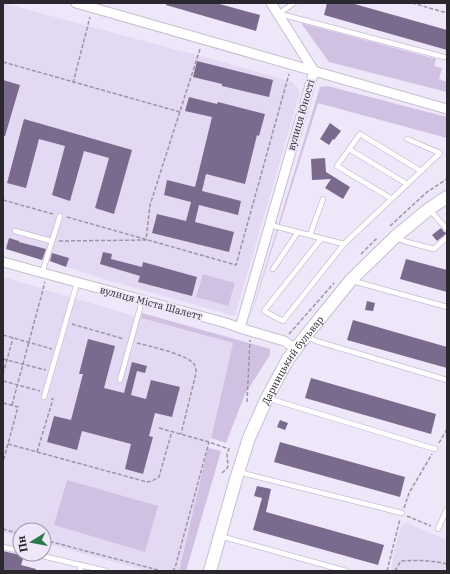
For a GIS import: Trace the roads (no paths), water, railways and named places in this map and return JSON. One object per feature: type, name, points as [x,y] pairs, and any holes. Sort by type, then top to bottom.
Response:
[{"type":"street","name":"вулиця Юності","points":[[76,3],[314,71],[240,328]]},
{"type":"street","points":[[271,3],[314,71],[447,109]]},
{"type":"street","name":"Дарницький бульвар","points":[[210,571],[249,438],[267,398],[288,359],[351,280],[394,237],[447,196]]},
{"type":"street","name":"вулиця Міста Шалетт","points":[[3,262],[44,277],[77,283],[226,323],[284,341],[296,349]]},
{"type":"lane","points":[[278,14],[294,3]]},
{"type":"lane","points":[[278,14],[444,57]]},
{"type":"lane","points":[[392,199],[337,166],[360,134],[421,171]]},
{"type":"lane","points":[[322,238],[264,311],[283,321],[344,244],[440,153],[407,138]]},
{"type":"lane","points":[[349,149],[407,184]]},
{"type":"lane","points":[[310,236],[323,199]]},
{"type":"lane","points":[[429,209],[447,229]]},
{"type":"lane","points":[[44,277],[52,241],[60,216]]},
{"type":"lane","points":[[270,225],[344,244]]},
{"type":"lane","points":[[15,231],[52,241]]},
{"type":"lane","points":[[273,269],[298,232]]},
{"type":"lane","points":[[394,237],[434,249],[447,237]]},
{"type":"lane","points":[[351,280],[447,307]]},
{"type":"lane","points":[[45,394],[77,283]]},
{"type":"lane","points":[[120,380],[142,301]]},
{"type":"lane","points":[[306,336],[316,341],[447,380]]},
{"type":"lane","points":[[267,398],[435,449]]},
{"type":"lane","points":[[239,471],[402,513]]},
{"type":"lane","points":[[438,529],[447,509]]},
{"type":"lane","points":[[220,536],[346,571]]},
{"type":"lane","points":[[52,558],[106,571]]},
{"type":"lane","points":[[79,571],[83,566]]}]
